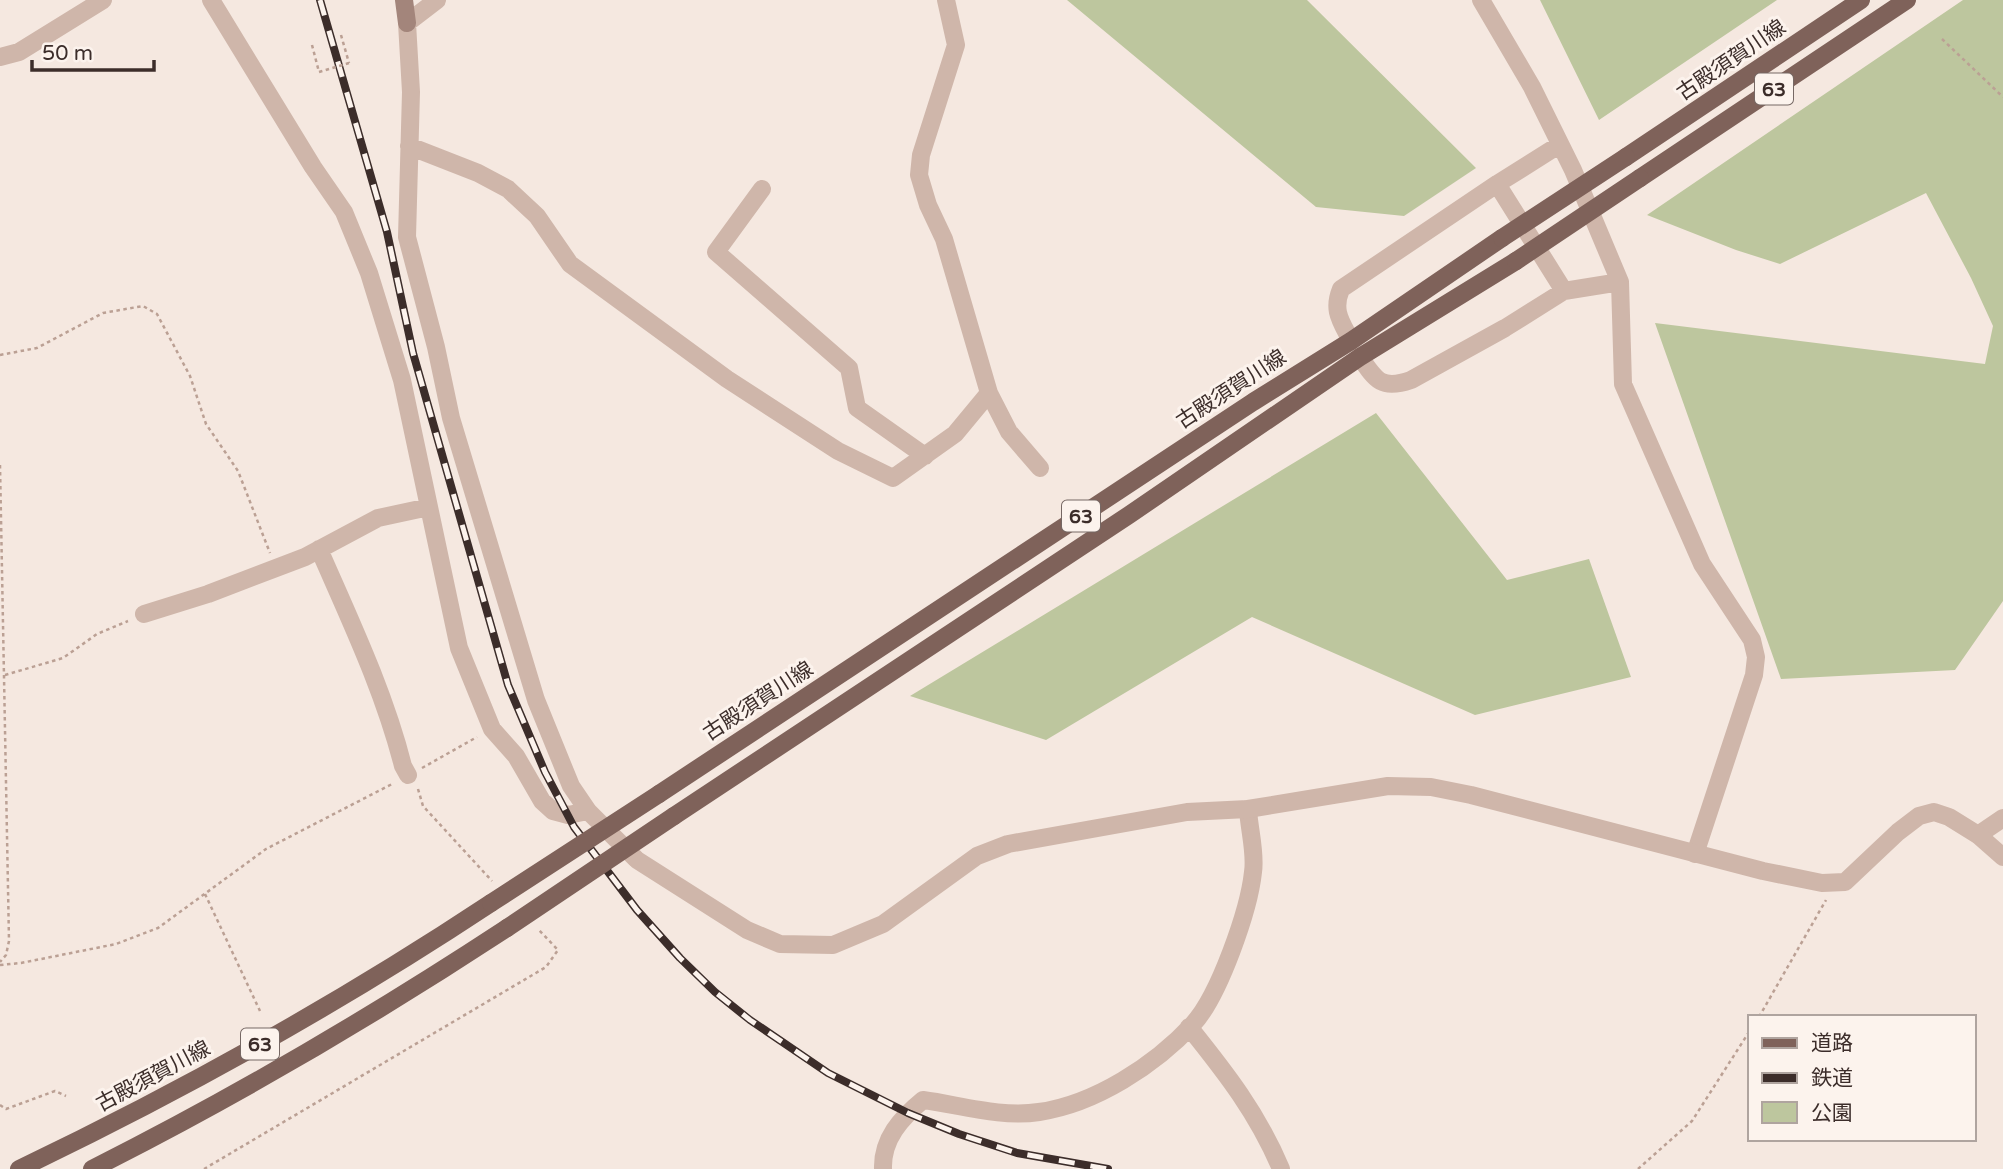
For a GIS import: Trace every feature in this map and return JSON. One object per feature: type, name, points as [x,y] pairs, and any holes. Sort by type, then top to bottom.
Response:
[{"type":"main road","points":[[404,0],[407,23]]},
{"type":"main road","name":"古殿須賀川線","points":[[19,1169],[151,1104],[374,978],[659,794],[1283,382],[1351,341],[1861,0]]},
{"type":"main road","name":"63","points":[[92,1169],[237,1093],[355,1024],[507,928],[1129,515],[1360,357],[1516,261],[1907,0]]},
{"type":"street","points":[[0,57],[19,52],[103,0]]},
{"type":"street","points":[[211,0],[313,167],[344,212],[369,273],[402,380],[459,648],[492,729],[516,756],[542,801],[553,811],[568,815],[588,811]]},
{"type":"street","points":[[437,0],[407,23],[411,92],[407,237],[436,347],[451,418],[536,700],[571,786],[588,811],[638,860],[747,930],[780,944],[833,945],[883,924],[977,856],[1008,844],[1187,812],[1248,809],[1388,786],[1431,787],[1695,854],[1822,883],[1845,881],[1898,832],[1919,816],[1934,812],[1949,817],[1978,835],[2003,857]]},
{"type":"street","points":[[946,0],[956,45],[921,155],[919,175],[928,205],[944,239],[989,393],[1009,432],[1040,468]]},
{"type":"street","points":[[1481,0],[1532,88],[1573,170],[1620,282],[1623,384],[1702,564],[1752,640],[1756,657],[1754,675],[1695,854]]},
{"type":"street","points":[[1351,341],[1338,316],[1335,303],[1341,289],[1559,145]]},
{"type":"street","points":[[409,146],[478,173],[508,189],[537,216],[570,264],[727,379],[838,451],[894,478],[955,434],[989,393]]},
{"type":"street","points":[[1497,184],[1564,291]]},
{"type":"street","points":[[762,189],[716,252],[849,369],[857,408],[925,456]]},
{"type":"street","points":[[1360,357],[1373,376],[1383,383],[1396,385],[1411,380],[1494,334],[1564,291],[1620,282]]},
{"type":"street","points":[[144,614],[208,594],[319,550],[378,518],[429,507]]},
{"type":"street","points":[[319,550],[378,690],[408,775]]},
{"type":"street","points":[[883,1169],[883,1153],[892,1133],[923,1100],[1006,1113],[1038,1113],[1078,1103],[1138,1071],[1164,1052],[1189,1027],[1223,976],[1254,871],[1248,809]]},
{"type":"street","points":[[1978,835],[2003,818]]},
{"type":"street","points":[[1189,1027],[1238,1088],[1266,1135],[1281,1169]]},
{"type":"path","points":[[312,46],[319,72],[349,64],[341,35]]},
{"type":"path","points":[[1942,39],[2003,97]]},
{"type":"path","points":[[0,355],[37,348],[103,313],[143,306],[157,314],[190,376],[206,424],[238,471],[275,568]]},
{"type":"path","points":[[0,465],[9,941],[6,955],[0,963]]},
{"type":"path","points":[[5,676],[63,658],[97,634],[144,614]]},
{"type":"path","points":[[0,963],[116,944],[158,928],[266,849],[492,729]]},
{"type":"path","points":[[1760,1015],[1827,900],[1822,883]]},
{"type":"path","points":[[205,894],[260,1011]]},
{"type":"path","points":[[1638,1169],[1692,1121],[1748,1034]]},
{"type":"path","points":[[0,1105],[6,1109],[55,1091],[66,1096]]},
{"type":"green space","points":[[1067,0],[1307,0],[1476,168],[1404,216],[1316,207]]},
{"type":"green space","points":[[1540,0],[1777,0],[1599,120]]},
{"type":"green space","points":[[1963,0],[2003,0],[2003,601],[1955,670],[1781,679],[1655,323],[1985,364],[1993,326],[1926,193],[1780,264],[1647,215]]},
{"type":"green space","points":[[1376,413],[1507,580],[1589,559],[1631,677],[1475,715],[1252,617],[1046,740],[910,696]]},
{"type":"railway","points":[[320,0],[387,232],[413,353],[508,685],[545,772],[574,827],[637,910],[715,992],[750,1020],[828,1073],[908,1113],[959,1134],[1017,1153],[1108,1169]]}]
